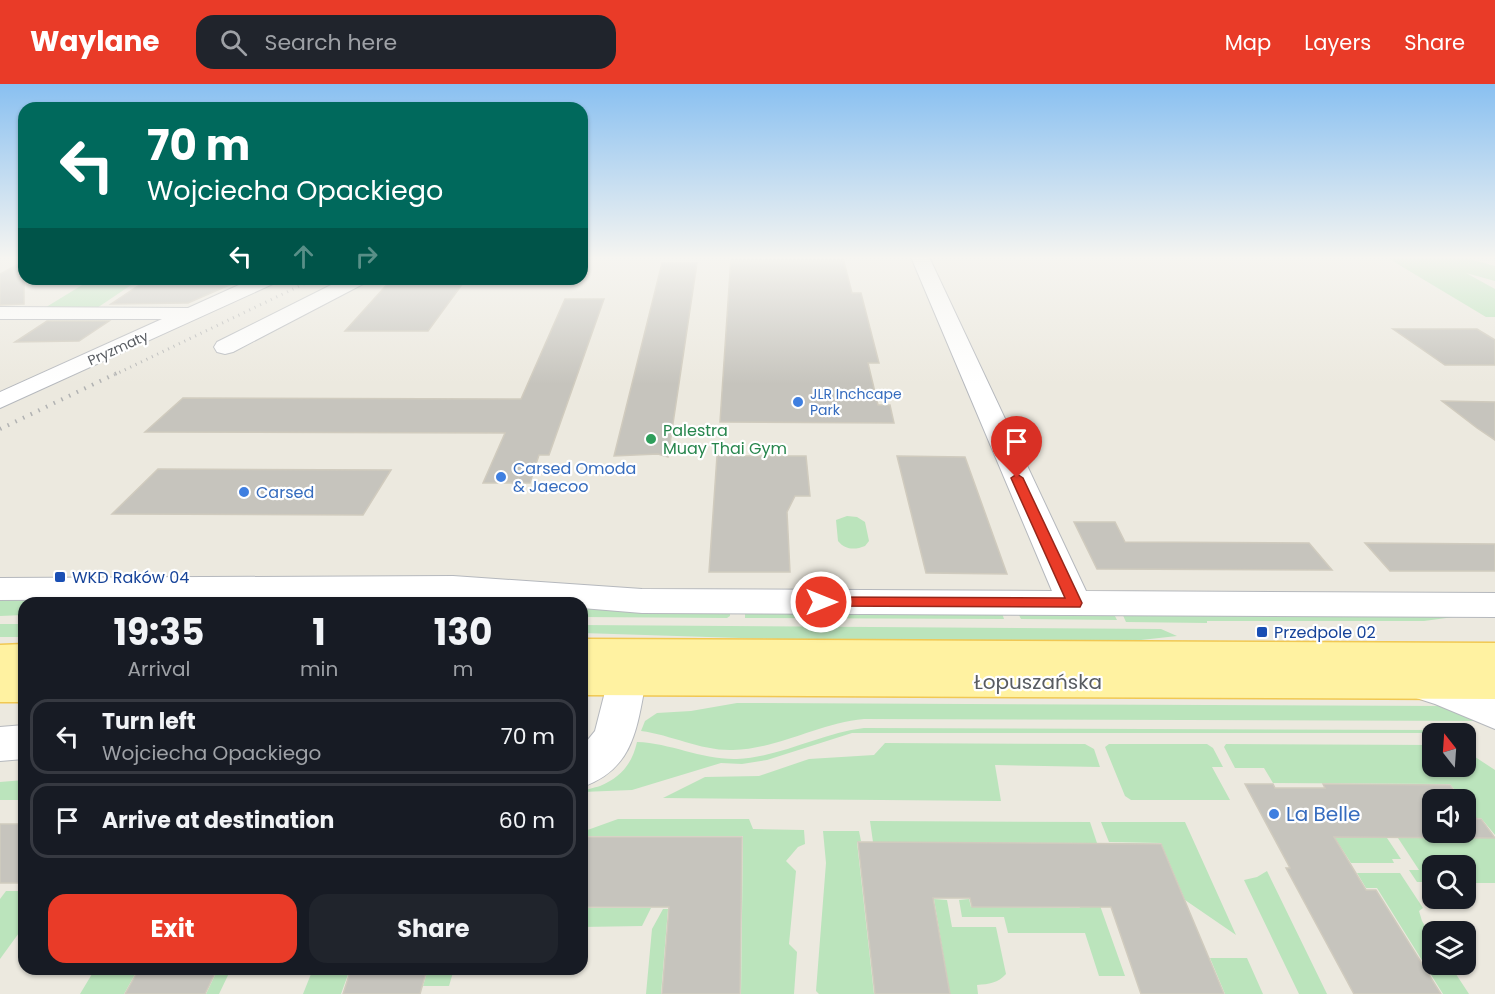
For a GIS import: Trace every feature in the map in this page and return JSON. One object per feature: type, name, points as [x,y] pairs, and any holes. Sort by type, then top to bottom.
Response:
[{"type":"main road","name":"Łopuszańska","points":[[588,653],[1495,657]]},
{"type":"main road","name":"Łopuszańska","points":[[588,680],[1495,684]]},
{"type":"street","name":"Pryzmaty","points":[[0,401],[224,299]]},
{"type":"street","points":[[225,347],[318,299]]},
{"type":"street","points":[[939,299],[1075,603]]},
{"type":"street","points":[[0,313],[191,315]]},
{"type":"street","points":[[0,589],[424,595],[476,588],[642,601],[1495,605]]},
{"type":"street","points":[[588,766],[599,760],[609,747],[627,680]]},
{"type":"street","points":[[1417,684],[1446,692],[1495,713]]},
{"type":"street","points":[[0,744],[18,742]]},
{"type":"green space","points":[[59,299],[110,299],[97,308],[43,309]]},
{"type":"green space","points":[[1457,299],[1495,299],[1495,317],[1486,317]]},
{"type":"green space","points":[[847,516],[857,517],[865,522],[869,541],[865,546],[850,548],[838,541],[836,520]]},
{"type":"green space","points":[[376,596],[378,597],[188,597]]},
{"type":"green space","points":[[0,598],[18,598],[18,615],[0,616]]},
{"type":"green space","points":[[588,607],[730,611],[730,616],[727,618],[588,617]]},
{"type":"green space","points":[[745,611],[1002,613],[1004,619],[745,618]]},
{"type":"green space","points":[[1121,611],[1476,614],[1424,621],[1207,621],[1207,623],[1126,622]]},
{"type":"green space","points":[[1018,613],[1114,614],[1117,620],[1021,619]]},
{"type":"green space","points":[[0,624],[18,624],[18,637],[0,637]]},
{"type":"green space","points":[[588,625],[1161,629],[1177,636],[1123,642],[840,641],[588,633]]},
{"type":"green space","points":[[737,703],[1443,706],[1485,721],[864,719],[831,725],[750,749],[733,750],[709,748],[641,731],[645,721],[657,713],[691,711]]},
{"type":"green space","points":[[864,728],[1422,730],[1422,733],[852,733],[767,760],[742,764],[721,763],[632,790],[588,792],[588,789],[600,786],[620,774],[629,763],[637,742],[662,745],[711,757],[737,759],[785,750],[832,735]]},
{"type":"green space","points":[[885,743],[1085,744],[1094,749],[1100,767],[995,765],[1001,801],[663,798],[705,777],[759,776],[809,759],[874,755]]},
{"type":"green space","points":[[1109,744],[1207,744],[1213,748],[1223,767],[1212,767],[1230,800],[1131,800],[1125,796],[1105,747]]},
{"type":"green space","points":[[1226,744],[1422,745],[1422,777],[1476,777],[1476,758],[1495,770],[1495,835],[1481,818],[1476,818],[1476,789],[1454,789],[1450,784],[1273,783],[1264,768],[1235,768],[1224,747]]},
{"type":"green space","points":[[18,780],[18,800],[0,800],[0,782]]},
{"type":"green space","points":[[618,819],[749,819],[753,829],[804,830],[805,844],[798,847],[786,861],[796,871],[789,944],[797,952],[794,994],[741,994],[743,836],[588,836],[588,830]]},
{"type":"green space","points":[[870,821],[1090,822],[1097,843],[873,842]]},
{"type":"green space","points":[[1101,822],[1185,822],[1236,935],[1185,900],[1161,843],[1109,842]]},
{"type":"green space","points":[[823,831],[859,831],[861,841],[857,842],[874,994],[819,994],[816,991],[826,863]]},
{"type":"green space","points":[[1335,838],[1387,838],[1401,859],[1392,859],[1394,863],[1351,863]]},
{"type":"green space","points":[[1398,838],[1422,838],[1422,843],[1476,843],[1476,838],[1495,838],[1495,883],[1476,883],[1476,855],[1422,855],[1422,882],[1417,882],[1409,870],[1419,870]]},
{"type":"green space","points":[[1267,871],[1327,994],[1299,994],[1244,880],[1257,877]]},
{"type":"green space","points":[[1357,873],[1400,873],[1422,906],[1419,911],[1422,921],[1422,960],[1377,888],[1366,888]]},
{"type":"green space","points":[[6,891],[18,891],[18,934],[0,959],[0,899]]},
{"type":"green space","points":[[934,899],[947,900],[952,927],[996,927],[1006,974],[993,983],[977,985],[978,994],[950,994]]},
{"type":"green space","points":[[969,899],[971,907],[1080,908],[1078,900],[1098,900],[1125,976],[1099,976],[1085,933],[1008,933],[1004,917],[962,917],[959,900]]},
{"type":"green space","points":[[588,908],[651,908],[642,926],[588,927]]},
{"type":"green space","points":[[663,909],[668,909],[661,994],[646,994],[652,929]]},
{"type":"green space","points":[[1210,958],[1247,958],[1263,994],[1225,994]]},
{"type":"green space","points":[[91,975],[135,975],[124,994],[80,994]]},
{"type":"green space","points":[[215,975],[228,975],[219,994],[206,994]]},
{"type":"green space","points":[[311,975],[348,975],[341,994],[303,994]]},
{"type":"green space","points":[[426,975],[452,975],[449,986],[423,986]]},
{"type":"green space","points":[[1431,975],[1457,975],[1469,994],[1443,994]]},
{"type":"building","points":[[0,299],[24,299],[24,304],[0,305]]},
{"type":"building","points":[[118,299],[196,299],[188,303],[111,304]]},
{"type":"building","points":[[374,299],[451,299],[428,331],[345,331]]},
{"type":"building","points":[[565,299],[604,299],[549,455],[539,455],[530,483],[483,483],[505,433],[145,432],[183,398],[521,399]]},
{"type":"building","points":[[653,299],[692,299],[668,457],[658,454],[614,456]]},
{"type":"building","points":[[728,299],[863,299],[879,363],[868,363],[878,405],[890,405],[894,423],[720,422]]},
{"type":"building","points":[[47,321],[109,321],[79,341],[15,342]]},
{"type":"building","points":[[1393,329],[1477,329],[1495,340],[1495,365],[1445,365]]},
{"type":"building","points":[[1442,401],[1495,402],[1495,440],[1477,428]]},
{"type":"building","points":[[717,456],[806,456],[810,496],[795,496],[787,512],[790,572],[709,572]]},
{"type":"building","points":[[897,456],[965,457],[1007,574],[926,573]]},
{"type":"building","points":[[158,469],[391,470],[363,515],[112,514]]},
{"type":"building","points":[[1074,522],[1115,522],[1125,542],[1309,543],[1332,570],[1097,569]]},
{"type":"building","points":[[1365,543],[1495,544],[1495,571],[1390,571]]},
{"type":"building","points":[[1245,784],[1273,784],[1275,788],[1325,788],[1323,784],[1450,785],[1453,789],[1422,789],[1422,838],[1334,837],[1366,890],[1376,890],[1422,964],[1422,975],[1429,975],[1441,994],[1354,994],[1286,868],[1290,868]]},
{"type":"building","points":[[1476,818],[1481,819],[1495,838],[1476,838]]},
{"type":"building","points":[[0,824],[18,824],[18,883],[0,883]]},
{"type":"building","points":[[588,837],[742,837],[740,994],[662,994],[669,907],[588,907]]},
{"type":"building","points":[[858,842],[1161,844],[1224,994],[1141,994],[1111,907],[972,907],[970,898],[933,898],[950,994],[875,994]]},
{"type":"building","points":[[136,975],[214,975],[205,994],[125,994]]},
{"type":"building","points":[[349,975],[425,975],[420,994],[343,994]]},
{"type":"railway","points":[[114,375],[271,299]]},
{"type":"railway","points":[[0,429],[117,373]]},
{"type":"place","name":"JLR Inchcape Park","points":[[798,402]]},
{"type":"place","name":"Palestra Muay Thai Gym","points":[[651,439]]},
{"type":"place","name":"Carsed Omoda & Jaecoo","points":[[501,477]]},
{"type":"place","name":"Carsed","points":[[244,492]]},
{"type":"place","name":"WKD Raków 04","points":[[60,577]]},
{"type":"place","name":"Przedpole 02","points":[[1262,632]]},
{"type":"place","name":"La Belle","points":[[1274,814]]},
{"type":"route","points":[[821,602],[1075,603],[1017,478]]}]
